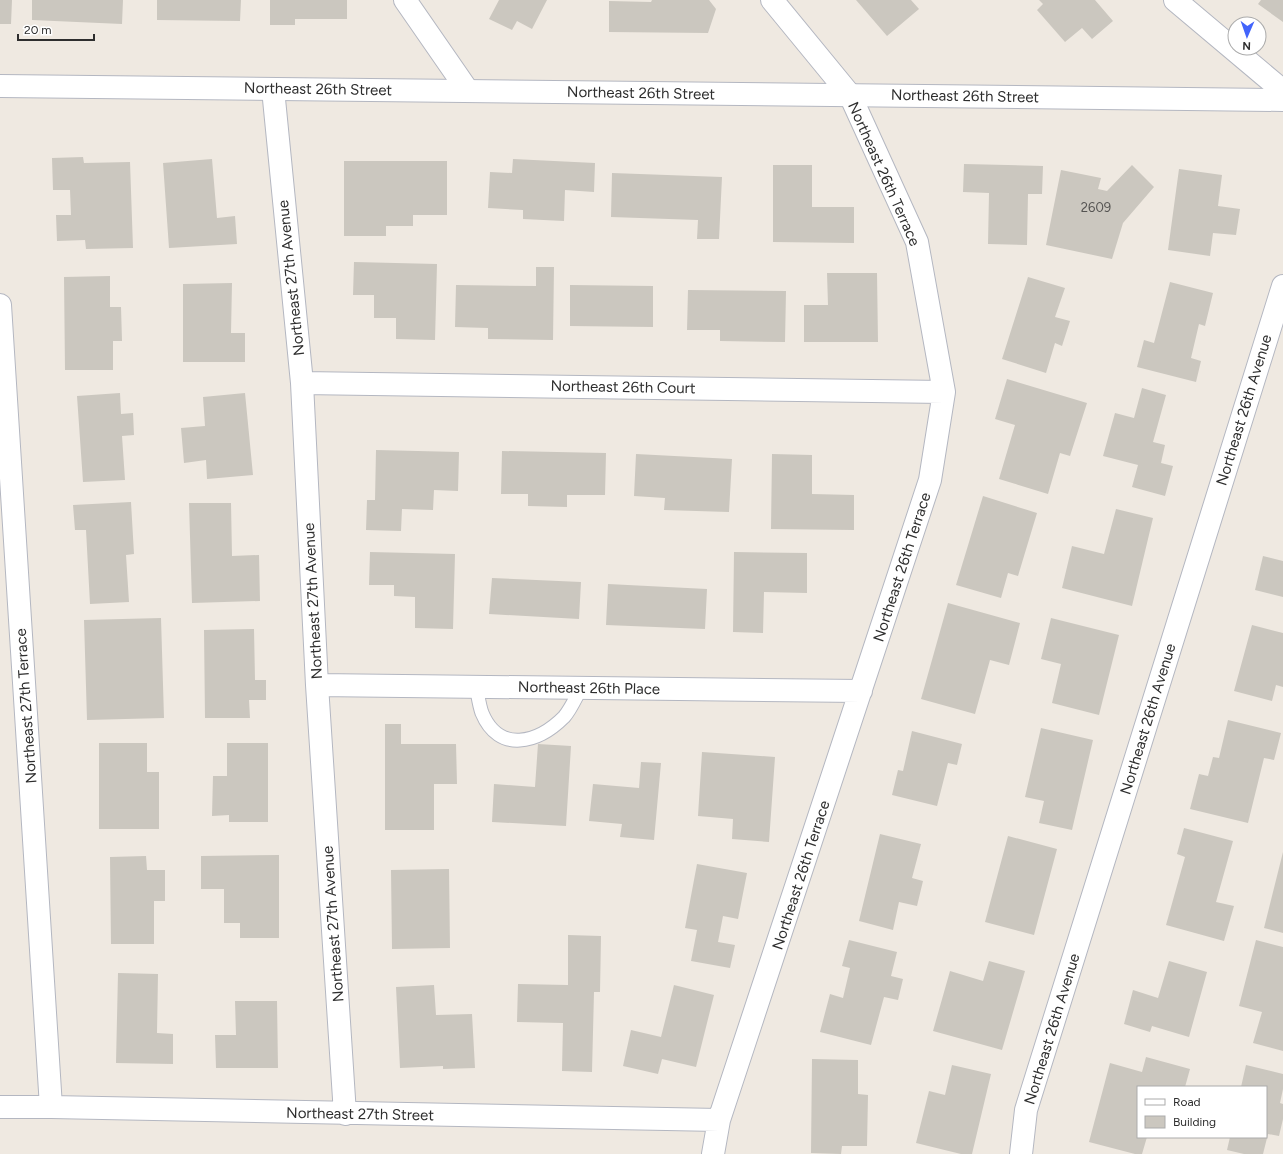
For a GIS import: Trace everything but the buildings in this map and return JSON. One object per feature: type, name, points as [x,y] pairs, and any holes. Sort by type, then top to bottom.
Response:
[{"type":"street","points":[[405,0],[468,91]]},
{"type":"street","name":"Northeast 26th Terrace","points":[[713,1154],[720,1120],[930,480],[944,392],[917,242],[850,95],[772,0]]},
{"type":"street","points":[[1175,0],[1283,91]]},
{"type":"street","name":"Northeast 26th Street","points":[[0,86],[1283,100]]},
{"type":"street","name":"Northeast 27th Avenue","points":[[273,89],[302,383],[317,684],[345,1114]]},
{"type":"street","name":"Northeast 26th Avenue","points":[[1021,1154],[1026,1110],[1283,286]]},
{"type":"street","name":"Northeast 27th Terrace","points":[[0,305],[51,1107]]},
{"type":"street","name":"Northeast 26th Court","points":[[302,383],[944,392]]},
{"type":"street","name":"Northeast 26th Place","points":[[317,684],[861,691]]},
{"type":"street","name":"Northeast 27th Street","points":[[0,1107],[720,1120]]},
{"type":"lane","points":[[476,686],[482,713],[493,731],[510,741],[526,741],[550,730],[565,716],[581,688]]}]
